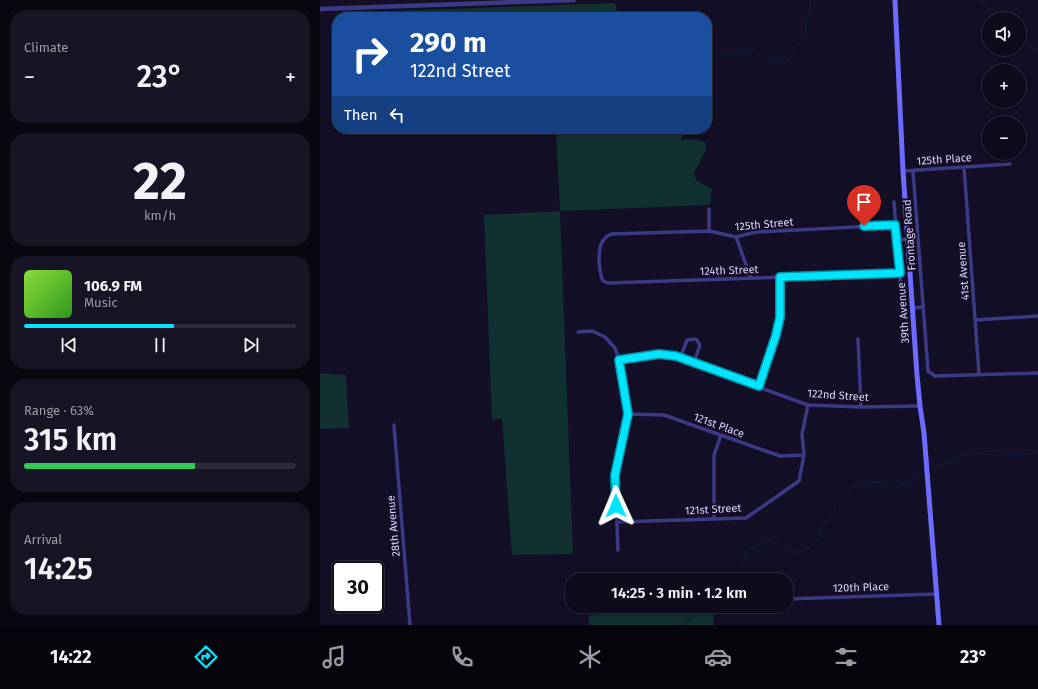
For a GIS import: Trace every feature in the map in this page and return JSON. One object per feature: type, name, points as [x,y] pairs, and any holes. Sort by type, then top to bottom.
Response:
[{"type":"main road","name":"39th Avenue","points":[[895,0],[903,171],[920,406],[924,433],[939,625]]},
{"type":"street","points":[[320,9],[457,2],[574,0]]},
{"type":"street","name":"125th Place","points":[[903,171],[1010,164]]},
{"type":"street","name":"41st Avenue","points":[[964,167],[979,374]]},
{"type":"street","name":"Frontage Road","points":[[913,171],[928,371],[935,376],[979,374]]},
{"type":"street","name":"39th Avenue","points":[[894,202],[902,304]]},
{"type":"street","points":[[709,209],[709,231]]},
{"type":"street","name":"125th Street","points":[[608,283],[603,281],[600,276],[599,249],[605,237],[611,234],[709,231],[736,237],[756,232],[895,225]]},
{"type":"street","points":[[736,237],[751,278]]},
{"type":"street","points":[[897,240],[908,240]]},
{"type":"street","name":"124th Street","points":[[608,283],[900,273]]},
{"type":"street","points":[[759,386],[776,335],[780,317],[780,277]]},
{"type":"street","points":[[913,308],[923,308]]},
{"type":"street","points":[[975,320],[1038,316]]},
{"type":"street","points":[[578,332],[592,331],[605,337],[615,348],[619,360],[628,414],[615,475],[618,550]]},
{"type":"street","points":[[680,358],[687,340],[696,339],[700,345],[694,363]]},
{"type":"street","points":[[858,339],[861,407]]},
{"type":"street","name":"122nd Street","points":[[619,360],[659,354],[680,358],[808,405],[861,407],[920,406]]},
{"type":"street","points":[[979,374],[1038,372]]},
{"type":"street","points":[[804,455],[802,434],[808,405]]},
{"type":"street","name":"121st Place","points":[[628,414],[664,415],[780,456],[804,455]]},
{"type":"street","name":"28th Avenue","points":[[394,425],[410,625]]},
{"type":"street","points":[[714,519],[714,455],[721,435]]},
{"type":"street","name":"121st Street","points":[[616,522],[746,518],[799,481],[804,455]]},
{"type":"street","name":"120th Place","points":[[793,598],[936,594]]},
{"type":"green space","points":[[613,3],[616,5],[617,12],[360,12]]},
{"type":"green space","points":[[556,134],[683,134],[681,140],[695,139],[706,143],[706,150],[694,173],[696,180],[712,189],[710,205],[560,211]]},
{"type":"green space","points":[[560,211],[573,554],[512,555],[502,419],[492,420],[484,215]]},
{"type":"green space","points":[[320,373],[346,375],[349,428],[320,429]]},
{"type":"green space","points":[[615,613],[713,613],[714,625],[589,625],[589,615]]},
{"type":"waterway","points":[[712,56],[752,50],[786,64],[805,34],[811,0]]},
{"type":"waterway","points":[[982,0],[990,12]]},
{"type":"waterway","points":[[1026,42],[1038,53]]},
{"type":"waterway","points":[[930,476],[938,468],[955,457],[973,453],[993,451],[1014,455],[1038,453]]},
{"type":"waterway","points":[[742,566],[750,547],[757,546],[762,541],[770,541],[783,545],[792,552],[801,552],[814,544],[820,537],[820,527],[833,515],[836,501],[859,485],[867,483],[884,483],[890,478],[905,484],[914,480],[916,476],[924,478]]},
{"type":"waterway","points":[[682,625],[697,613]]},
{"type":"route","points":[[616,506],[615,475],[628,414],[619,360],[659,354],[676,356],[759,386],[776,335],[780,317],[780,277],[900,273],[895,225],[864,226]]}]
